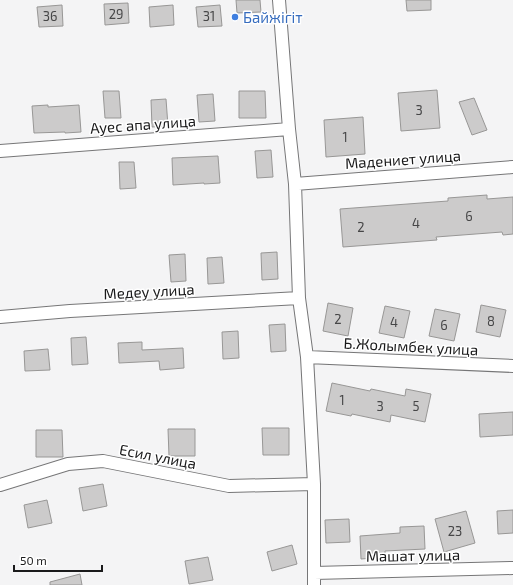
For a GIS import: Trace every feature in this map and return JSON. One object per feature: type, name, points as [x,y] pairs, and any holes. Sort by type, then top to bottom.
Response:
[{"type":"street","points":[[279,0],[289,130],[295,184],[299,298],[307,357],[314,484],[314,579]]},
{"type":"street","name":"Ауес апа улица","points":[[0,151],[289,130]]},
{"type":"street","name":"Мадениет улица","points":[[295,184],[513,167]]},
{"type":"street","name":"Медеу улица","points":[[0,317],[70,311],[299,298]]},
{"type":"street","name":"Б.Жолымбек улица","points":[[307,357],[513,366]]},
{"type":"street","name":"Есил улица","points":[[0,485],[68,464],[103,461],[229,486],[314,484]]},
{"type":"street","name":"Машат улица","points":[[314,579],[513,568]]},
{"type":"building","points":[[236,0],[260,0],[261,12],[237,13]]},
{"type":"building","points":[[406,0],[431,0],[431,10],[407,11]]},
{"type":"building","points":[[128,3],[129,23],[105,25],[104,4]]},
{"type":"building","points":[[62,5],[63,26],[39,27],[37,7]]},
{"type":"building","points":[[173,5],[174,25],[150,27],[149,7]]},
{"type":"building","points":[[220,5],[222,26],[198,27],[196,7]]},
{"type":"building","points":[[437,90],[440,128],[401,131],[398,93]]},
{"type":"building","points":[[103,91],[119,91],[121,118],[105,118]]},
{"type":"building","points":[[239,91],[265,91],[266,118],[239,118]]},
{"type":"building","points":[[213,94],[215,121],[199,122],[197,95]]},
{"type":"building","points":[[474,98],[487,130],[472,135],[459,102]]},
{"type":"building","points":[[166,99],[168,126],[152,127],[151,100]]},
{"type":"building","points":[[48,105],[48,107],[79,105],[81,132],[34,133],[32,106]]},
{"type":"building","points":[[363,117],[365,154],[326,157],[324,120]]},
{"type":"building","points":[[271,150],[273,177],[257,178],[255,151]]},
{"type":"building","points":[[218,156],[220,183],[173,185],[172,158]]},
{"type":"building","points":[[119,162],[134,162],[136,188],[120,189]]},
{"type":"building","points":[[487,195],[487,199],[513,197],[513,234],[503,235],[502,232],[436,237],[437,240],[343,247],[340,209],[448,201],[448,198]]},
{"type":"building","points":[[277,252],[278,279],[262,280],[261,253]]},
{"type":"building","points":[[185,254],[186,281],[171,282],[169,255]]},
{"type":"building","points":[[222,257],[224,283],[208,284],[207,258]]},
{"type":"building","points":[[328,303],[353,308],[348,336],[323,331]]},
{"type":"building","points":[[481,305],[506,310],[500,337],[476,332]]},
{"type":"building","points":[[385,306],[410,311],[404,338],[379,333]]},
{"type":"building","points":[[435,309],[460,314],[454,341],[429,336]]},
{"type":"building","points":[[285,324],[286,351],[271,352],[269,325]]},
{"type":"building","points":[[238,331],[239,358],[223,359],[222,332]]},
{"type":"building","points":[[86,337],[88,364],[72,365],[71,338]]},
{"type":"building","points":[[142,342],[142,350],[183,348],[184,368],[160,370],[159,361],[119,363],[118,343]]},
{"type":"building","points":[[48,349],[50,370],[25,371],[24,351]]},
{"type":"building","points":[[332,383],[370,391],[371,389],[405,396],[406,389],[431,394],[425,422],[391,415],[390,422],[352,414],[351,416],[326,411]]},
{"type":"building","points":[[513,412],[513,435],[480,437],[479,414]]},
{"type":"building","points":[[262,428],[289,428],[289,455],[263,455]]},
{"type":"building","points":[[168,429],[195,429],[195,456],[169,456]]},
{"type":"building","points":[[36,430],[62,430],[63,457],[36,457]]},
{"type":"building","points":[[103,484],[107,506],[83,511],[79,488]]},
{"type":"building","points":[[47,500],[52,523],[28,528],[24,505]]},
{"type":"building","points":[[513,510],[513,533],[498,534],[497,511]]},
{"type":"building","points":[[466,511],[475,543],[444,552],[435,519]]},
{"type":"building","points":[[349,519],[350,542],[326,543],[325,520]]},
{"type":"building","points":[[424,526],[425,549],[385,551],[385,557],[361,559],[360,536],[400,533],[400,527]]},
{"type":"building","points":[[292,545],[297,564],[272,571],[267,552]]},
{"type":"building","points":[[208,557],[213,580],[189,584],[185,561]]},
{"type":"building","points":[[80,574],[82,585],[50,585],[50,582]]},
{"type":"place","name":"Байжігіт","points":[[235,17]]}]
